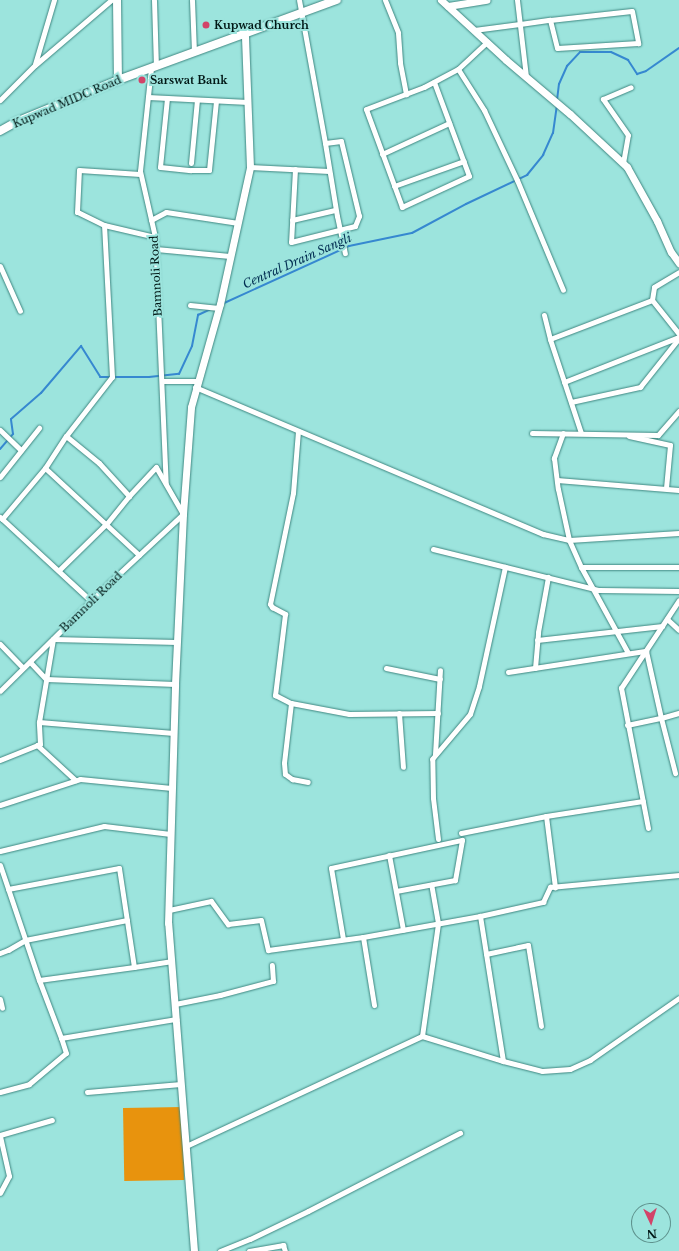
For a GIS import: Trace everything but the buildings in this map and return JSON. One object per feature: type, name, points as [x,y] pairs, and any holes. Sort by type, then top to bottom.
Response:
[{"type":"main road","points":[[117,0],[118,80]]},
{"type":"main road","name":"Kupwad MIDC Road","points":[[0,131],[16,122],[118,80],[302,13],[320,3],[337,0]]},
{"type":"main road","points":[[441,0],[448,3],[487,42],[627,167],[657,221],[671,252],[679,263]]},
{"type":"main road","points":[[448,3],[487,0]]},
{"type":"main road","points":[[194,1251],[171,961],[169,910],[175,684],[183,514],[191,407],[196,384],[219,308],[250,167],[245,34]]},
{"type":"street","points":[[35,65],[54,0]]},
{"type":"street","points":[[0,100],[35,65],[111,0]]},
{"type":"street","name":"Bamnoli Road","points":[[154,0],[154,67],[148,97],[140,174],[155,237],[166,486]]},
{"type":"street","points":[[192,0],[194,52]]},
{"type":"street","points":[[299,0],[335,210],[346,253]]},
{"type":"street","points":[[385,0],[398,33],[400,62],[406,94]]},
{"type":"street","points":[[517,0],[526,77]]},
{"type":"street","points":[[474,30],[550,20],[632,11],[638,43],[557,48],[550,20]]},
{"type":"street","points":[[434,82],[470,176],[402,207],[366,109],[434,82],[458,69],[487,42]]},
{"type":"street","points":[[458,69],[484,110],[514,173],[563,290]]},
{"type":"street","points":[[623,163],[628,135],[603,99],[631,86]]},
{"type":"street","points":[[148,97],[248,102]]},
{"type":"street","points":[[167,98],[160,167],[191,170],[209,170],[216,101]]},
{"type":"street","points":[[190,163],[198,100]]},
{"type":"street","points":[[382,154],[449,123]]},
{"type":"street","points":[[295,168],[291,242],[355,226],[359,216],[341,141],[324,143]]},
{"type":"street","points":[[394,186],[464,161]]},
{"type":"street","points":[[250,167],[295,168],[329,171]]},
{"type":"street","points":[[140,174],[80,170],[77,212],[104,225],[155,237]]},
{"type":"street","points":[[292,220],[335,210]]},
{"type":"street","points":[[151,220],[166,212],[238,223]]},
{"type":"street","points":[[92,601],[1,518],[45,468],[66,436],[112,377],[104,225]]},
{"type":"street","points":[[156,249],[230,256]]},
{"type":"street","points":[[0,266],[20,310]]},
{"type":"street","points":[[679,272],[654,287],[652,300],[679,336]]},
{"type":"street","points":[[550,338],[652,300]]},
{"type":"street","points":[[190,305],[219,308]]},
{"type":"street","points":[[544,315],[581,433]]},
{"type":"street","points":[[564,382],[679,336]]},
{"type":"street","points":[[571,402],[640,387],[679,336]]},
{"type":"street","points":[[162,381],[196,384],[298,431],[543,534],[569,540],[679,533]]},
{"type":"street","points":[[532,432],[658,434],[679,411]]},
{"type":"street","points":[[0,477],[39,428]]},
{"type":"street","points":[[0,430],[21,450]]},
{"type":"street","points":[[298,431],[293,493],[270,604],[272,607],[286,614],[275,695],[291,703],[349,714],[438,713]]},
{"type":"street","points":[[563,433],[554,458],[556,480],[569,540],[581,567],[628,654]]},
{"type":"street","points":[[617,434],[670,445],[666,488]]},
{"type":"street","points":[[66,436],[99,463],[129,496]]},
{"type":"street","points":[[59,570],[106,524],[156,467],[183,514]]},
{"type":"street","points":[[45,468],[139,555]]},
{"type":"street","points":[[556,480],[679,490]]},
{"type":"street","name":"Bamnoli Road","points":[[0,691],[183,514]]},
{"type":"street","points":[[433,549],[599,590],[679,591]]},
{"type":"street","points":[[438,839],[433,798],[432,759],[470,714],[479,686],[505,567]]},
{"type":"street","points":[[581,567],[679,567]]},
{"type":"street","points":[[535,668],[537,640],[548,578]]},
{"type":"street","points":[[648,828],[621,688],[679,600]]},
{"type":"street","points":[[666,619],[679,630]]},
{"type":"street","points":[[537,640],[615,630],[662,626]]},
{"type":"street","points":[[0,760],[40,744],[39,722],[53,639],[177,642]]},
{"type":"street","points":[[0,644],[23,668]]},
{"type":"street","points":[[508,672],[646,651]]},
{"type":"street","points":[[646,651],[675,773]]},
{"type":"street","points":[[30,662],[46,679],[175,684]]},
{"type":"street","points":[[386,668],[440,679]]},
{"type":"street","points":[[435,754],[440,670]]},
{"type":"street","points":[[291,703],[284,762],[285,774],[292,779],[308,782]]},
{"type":"street","points":[[399,713],[404,767]]},
{"type":"street","points":[[628,725],[679,713]]},
{"type":"street","points":[[39,722],[174,733]]},
{"type":"street","points":[[37,745],[75,780]]},
{"type":"street","points":[[0,805],[80,779],[172,788]]},
{"type":"street","points":[[461,833],[546,816],[642,801]]},
{"type":"street","points":[[546,816],[555,887]]},
{"type":"street","points":[[0,851],[104,826],[171,834]]},
{"type":"street","points":[[343,939],[331,868],[462,840],[455,880],[396,892]]},
{"type":"street","points":[[389,855],[403,930]]},
{"type":"street","points":[[0,865],[39,980],[66,1053],[29,1084],[0,1092]]},
{"type":"street","points":[[8,889],[119,868],[134,967]]},
{"type":"street","points":[[169,910],[211,901],[228,924],[261,920],[268,950],[363,937],[438,924],[544,902],[550,887],[679,875]]},
{"type":"street","points":[[422,1036],[438,924],[431,885]]},
{"type":"street","points":[[480,916],[503,1061]]},
{"type":"street","points":[[0,952],[8,950],[25,940],[127,920]]},
{"type":"street","points":[[363,937],[374,1005]]},
{"type":"street","points":[[486,954],[528,945],[541,1026]]},
{"type":"street","points":[[39,980],[171,961]]},
{"type":"street","points":[[175,1004],[200,1000],[273,981],[272,965]]},
{"type":"street","points":[[186,1146],[422,1036],[503,1061],[542,1071],[570,1069],[590,1060],[679,998]]},
{"type":"street","points":[[0,999],[2,1008]]},
{"type":"street","points":[[61,1038],[176,1019]]},
{"type":"street","points":[[87,1092],[181,1084]]},
{"type":"street","points":[[0,1193],[10,1176],[0,1135],[52,1120]]},
{"type":"street","points":[[220,1251],[250,1239],[308,1211],[460,1133]]},
{"type":"street","points":[[249,1251],[282,1245],[285,1251]]},
{"type":"shaded area","points":[[183,1107],[184,1180],[124,1181],[123,1108]]},
{"type":"waterway","name":"Central Drain Sangli","points":[[557,100],[559,84],[567,66],[580,52],[611,52],[628,60],[637,74],[646,71],[679,48]]},
{"type":"waterway","name":"Central Drain Sangli","points":[[222,304],[349,246],[412,233],[466,204],[527,175],[543,155],[553,133],[557,104]]},
{"type":"waterway","name":"Central Drain Sangli","points":[[0,449],[13,434],[11,419],[41,393],[81,346],[100,377],[149,377],[179,374],[192,346],[198,315],[211,309]]},
{"type":"place","name":"Kupwad Church","points":[[206,25]]},
{"type":"place","name":"Sarswat Bank","points":[[142,80]]}]
